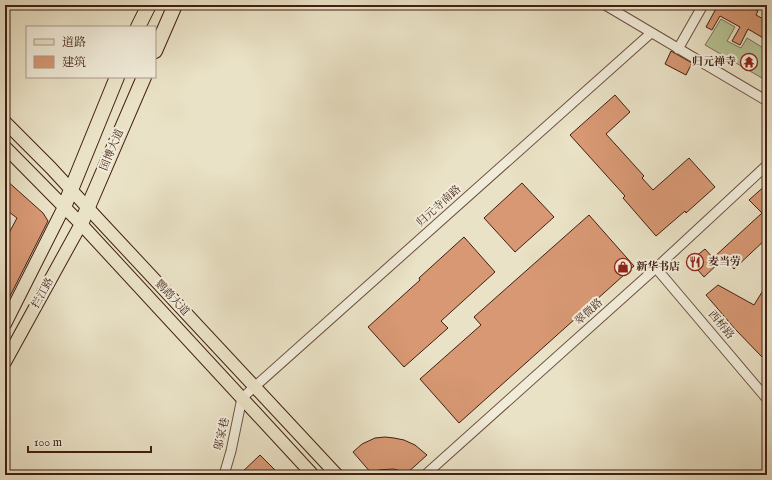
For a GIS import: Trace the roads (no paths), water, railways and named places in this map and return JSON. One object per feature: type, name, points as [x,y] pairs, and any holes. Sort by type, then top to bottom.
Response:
[{"type":"highway","points":[[138,26],[149,5]]},
{"type":"highway","points":[[156,49],[175,5]]},
{"type":"highway","name":"国博大道","points":[[64,207],[116,78]]},
{"type":"highway","name":"国博大道","points":[[81,224],[144,78]]},
{"type":"main road","name":"鹦鹉大道","points":[[5,122],[88,207],[338,475]]},
{"type":"main road","name":"鹦鹉大道","points":[[5,147],[81,224],[313,475]]},
{"type":"main road","name":"拦江路","points":[[5,324],[64,207]]},
{"type":"main road","name":"拦江路","points":[[5,362],[81,224]]},
{"type":"street","points":[[138,26],[146,5]]},
{"type":"street","points":[[605,5],[767,101]]},
{"type":"street","points":[[678,48],[703,5]]},
{"type":"street","name":"归元寺南路","points":[[242,398],[652,33]]},
{"type":"street","name":"翠微路","points":[[426,475],[656,268],[767,165]]},
{"type":"street","name":"西桥路","points":[[656,268],[767,399]]},
{"type":"street","name":"邬家巷","points":[[224,475],[231,451],[242,398]]},
{"type":"place","name":"归元禅寺","points":[[749,62]]},
{"type":"place","name":"麦当劳","points":[[695,262]]},
{"type":"place","name":"新华书店","points":[[623,267]]}]
